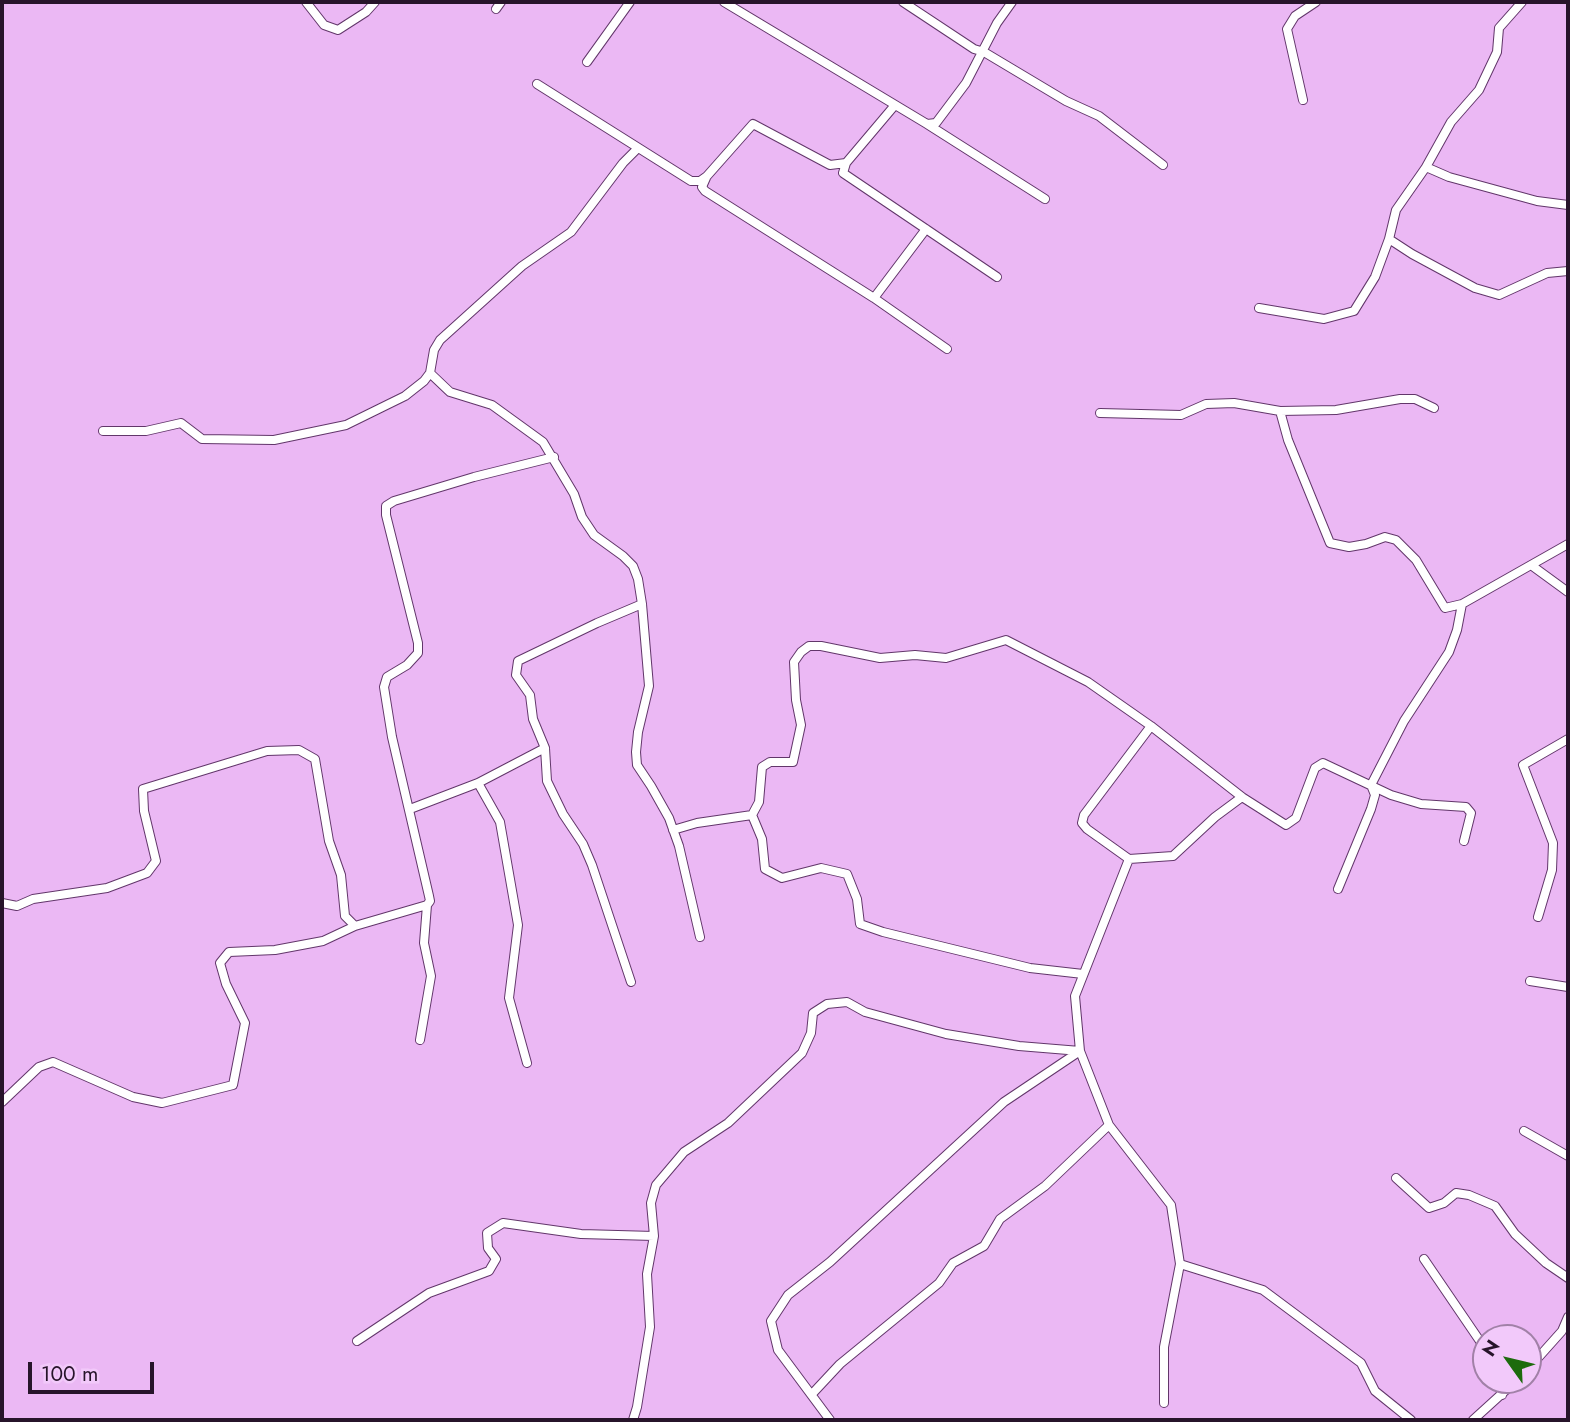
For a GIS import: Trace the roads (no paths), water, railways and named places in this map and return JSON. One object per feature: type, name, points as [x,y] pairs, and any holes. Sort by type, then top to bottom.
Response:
[{"type":"street","points":[[306,2],[324,25],[338,30],[366,12],[375,2]]},
{"type":"street","points":[[587,62],[630,2]]},
{"type":"street","points":[[723,2],[1045,199]]},
{"type":"street","points":[[903,2],[974,49],[984,52],[1066,101],[1099,116],[1163,165]]},
{"type":"street","points":[[926,124],[936,123],[966,83],[997,23],[1012,2]]},
{"type":"street","points":[[1297,2],[1303,10]]},
{"type":"street","points":[[1303,100],[1287,29],[1295,16],[1317,2]]},
{"type":"street","points":[[1259,308],[1324,319],[1354,311],[1375,277],[1396,210],[1426,167],[1451,122],[1479,90],[1496,52],[1499,27],[1522,2]]},
{"type":"street","points":[[537,84],[691,181],[700,181],[708,176]]},
{"type":"street","points":[[895,106],[846,163],[843,169],[845,176],[997,277]]},
{"type":"street","points":[[846,163],[831,166],[753,124],[703,184],[705,191],[874,298],[947,349]]},
{"type":"street","points":[[103,431],[146,431],[181,424],[202,439],[274,440],[346,425],[405,396],[430,373],[434,350],[440,340],[522,266],[570,232],[623,163],[638,149]]},
{"type":"street","points":[[1426,167],[1449,177],[1525,198],[1568,205]]},
{"type":"street","points":[[874,298],[926,229]]},
{"type":"street","points":[[1389,239],[1475,288],[1499,295],[1547,273],[1568,271]]},
{"type":"street","points":[[430,373],[450,393],[492,405],[543,443],[554,457],[574,494],[582,517],[594,535],[632,566],[638,579],[642,604],[649,686],[638,732],[637,765],[652,786],[673,830],[700,937]]},
{"type":"street","points":[[1100,413],[1181,415],[1206,404],[1234,403],[1280,411],[1336,410],[1415,399],[1434,408]]},
{"type":"street","points":[[1280,411],[1288,440],[1330,543],[1349,547],[1385,537],[1396,540],[1416,560],[1445,608],[1462,604],[1568,544]]},
{"type":"street","points":[[419,1040],[431,976],[424,943],[427,905],[430,901],[392,737],[384,687],[387,677],[415,658],[418,643],[386,506],[394,501],[474,477],[554,457]]},
{"type":"street","points":[[1531,565],[1568,592]]},
{"type":"street","points":[[631,982],[592,865],[547,781],[545,748],[533,719],[530,695],[516,675],[518,661],[642,604]]},
{"type":"street","points":[[1338,889],[1371,809],[1375,795],[1371,785],[1404,721],[1449,652],[1462,604]]},
{"type":"street","points":[[752,815],[759,802],[762,767],[770,762],[793,762],[802,725],[796,700],[794,662],[809,646],[880,658],[915,655],[946,658],[1006,640],[1088,682],[1151,726],[1242,797],[1286,825],[1296,818],[1315,768],[1323,763],[1391,795],[1421,804],[1466,807],[1471,813],[1464,841]]},
{"type":"street","points":[[1151,726],[1084,816],[1082,823],[1087,829],[1129,859],[1173,856],[1215,817],[1242,797]]},
{"type":"street","points":[[1538,918],[1552,870],[1553,843],[1523,765],[1568,739]]},
{"type":"street","points":[[410,809],[478,783],[545,748]]},
{"type":"street","points":[[2,903],[17,906],[33,899],[107,888],[147,873],[156,861],[144,811],[143,789],[267,751],[299,750],[315,759],[329,841],[341,875],[345,916],[355,926]]},
{"type":"street","points":[[478,783],[500,822],[518,925],[509,998],[527,1062]]},
{"type":"street","points":[[673,830],[697,822],[752,815]]},
{"type":"street","points":[[752,815],[762,839],[765,869],[782,878],[821,868],[847,874],[857,900],[860,924],[1030,968],[1083,974]]},
{"type":"street","points":[[1129,859],[1075,996],[1080,1051],[1109,1125],[1171,1205],[1180,1264],[1164,1347],[1164,1402]]},
{"type":"street","points":[[2,1102],[39,1068],[53,1062],[133,1097],[162,1103],[233,1085],[245,1023],[226,985],[220,962],[229,952],[275,950],[324,941],[355,926],[427,905]]},
{"type":"street","points":[[1530,981],[1568,987]]},
{"type":"street","points":[[633,1420],[650,1327],[646,1274],[654,1236],[651,1203],[656,1185],[684,1152],[728,1123],[802,1053],[811,1033],[813,1013],[827,1004],[847,1002],[865,1013],[946,1034],[1019,1046],[1080,1051]]},
{"type":"street","points":[[830,1420],[778,1350],[771,1321],[788,1295],[830,1262],[1004,1102],[1080,1051]]},
{"type":"street","points":[[812,1394],[840,1364],[939,1283],[953,1264],[984,1246],[1000,1219],[1045,1186],[1109,1125]]},
{"type":"street","points":[[1524,1131],[1568,1156]]},
{"type":"street","points":[[1396,1178],[1429,1208],[1444,1203],[1456,1193],[1469,1195],[1495,1206],[1515,1234],[1546,1263],[1568,1278]]},
{"type":"street","points":[[357,1341],[429,1293],[489,1271],[496,1259],[488,1248],[487,1233],[503,1223],[581,1234],[654,1236]]},
{"type":"street","points":[[1424,1259],[1472,1329]]},
{"type":"street","points":[[1180,1264],[1263,1290],[1361,1363],[1375,1391],[1411,1420]]},
{"type":"street","points":[[1542,1353],[1562,1331],[1568,1317]]},
{"type":"street","points":[[1474,1420],[1502,1395]]}]
